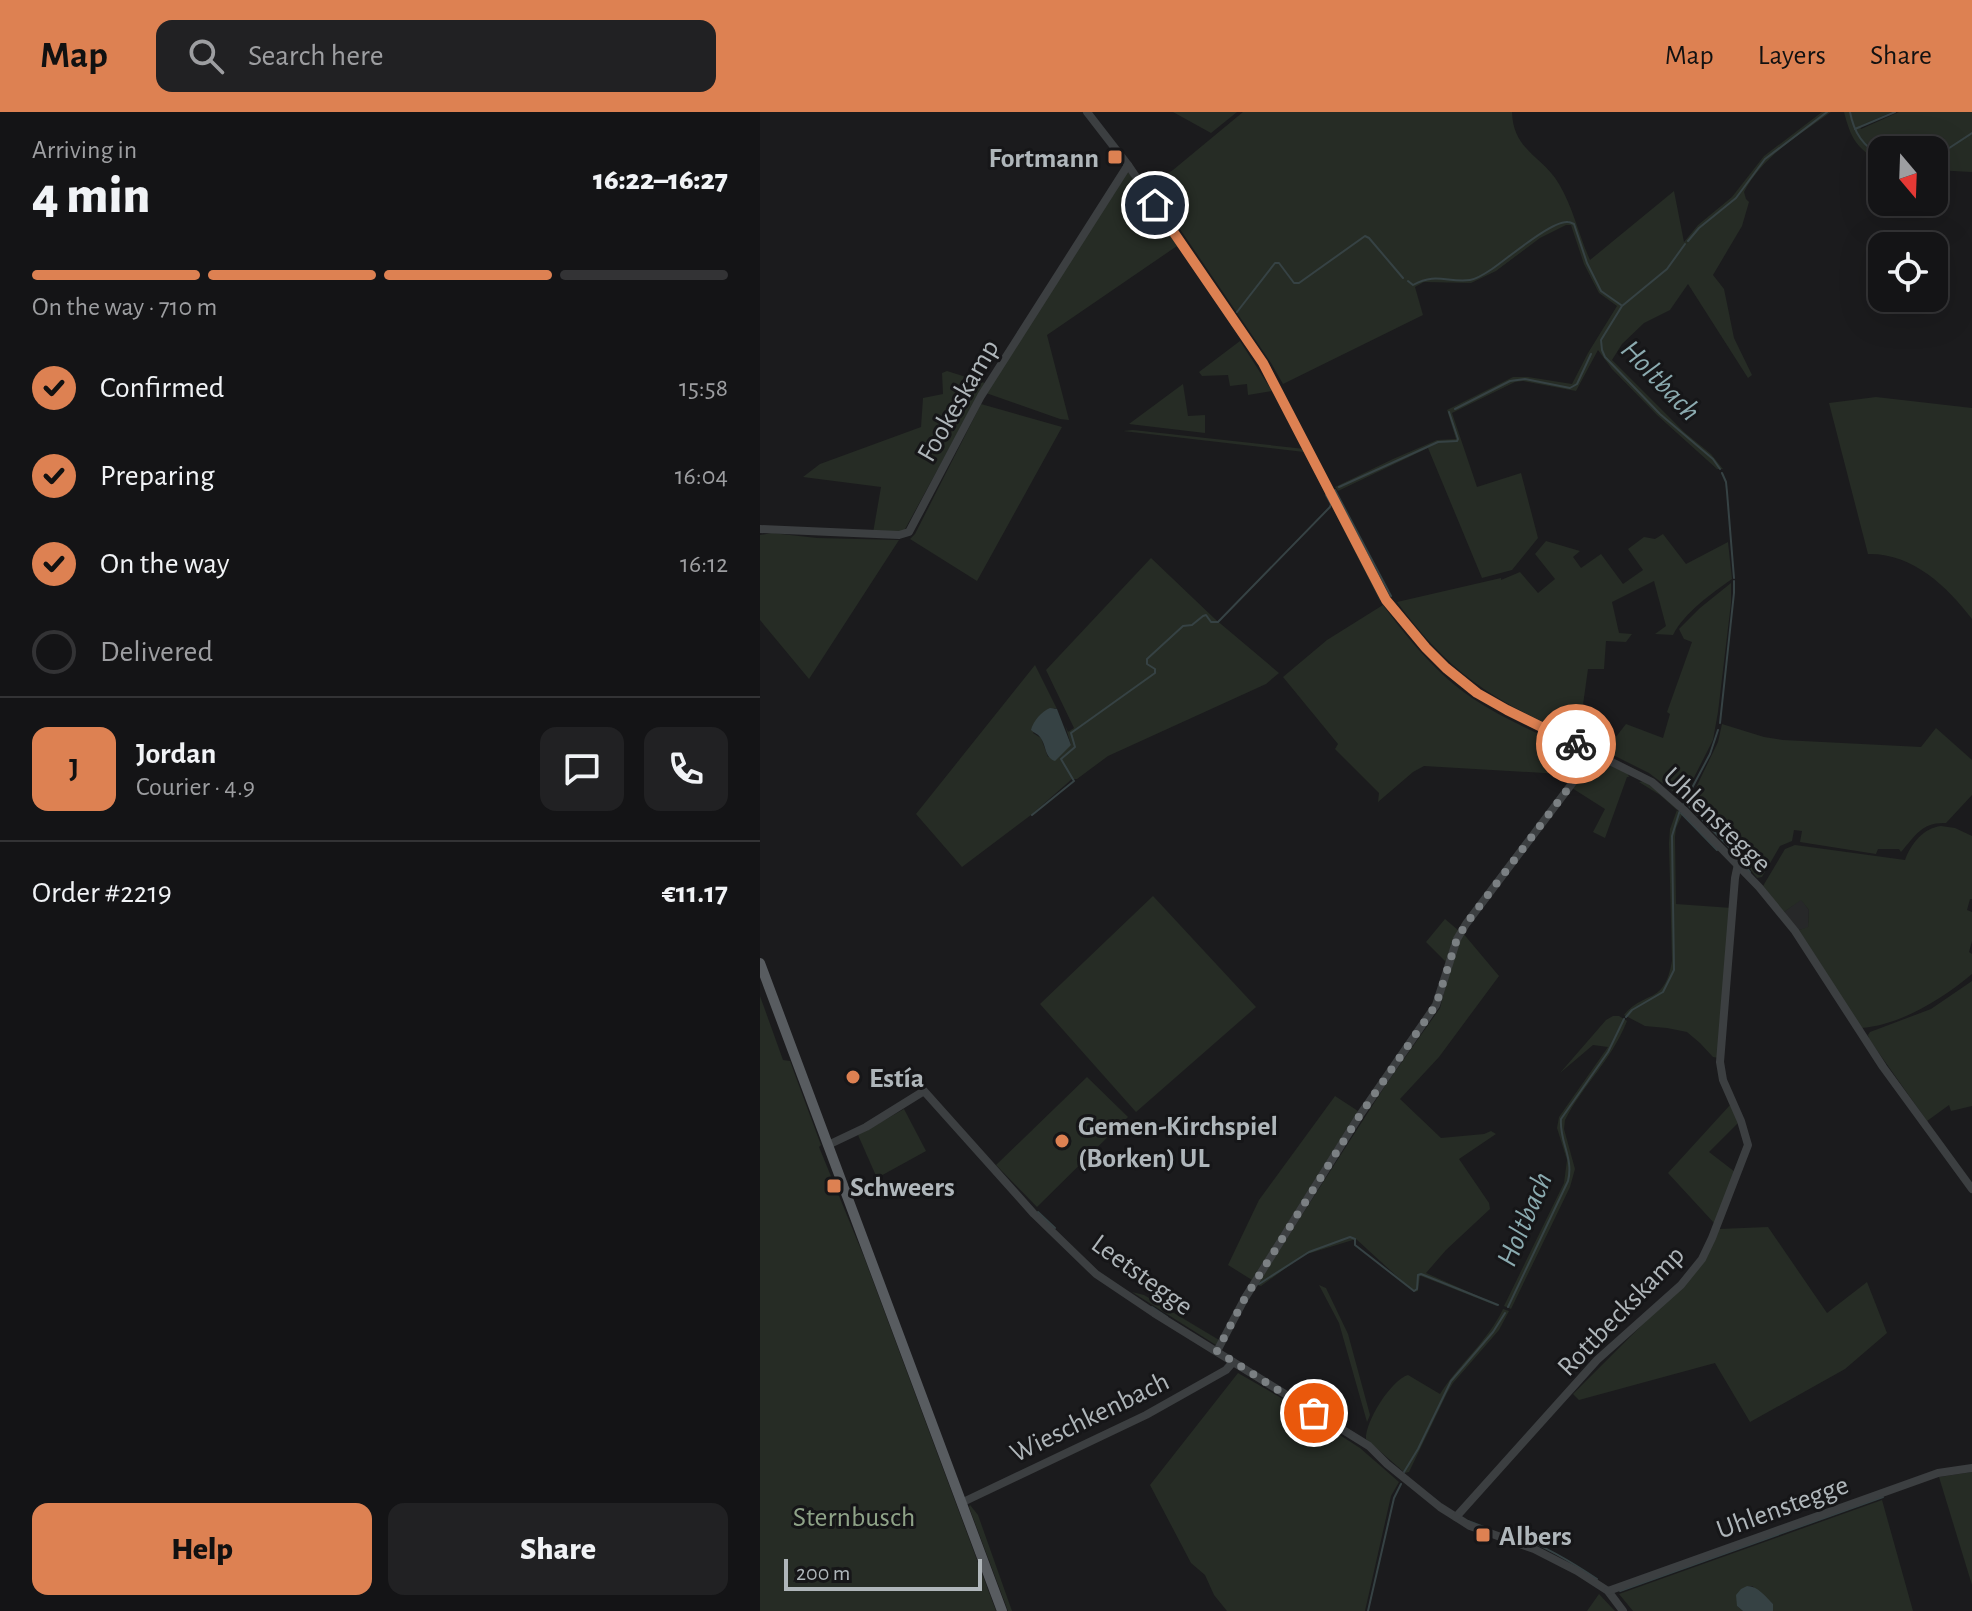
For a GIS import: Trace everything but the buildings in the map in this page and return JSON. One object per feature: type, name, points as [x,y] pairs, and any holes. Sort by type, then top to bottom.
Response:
[{"type":"main road","points":[[760,963],[1002,1611]]},
{"type":"street","name":"Uhlenstegge","points":[[1087,112],[1128,165],[1263,363],[1386,600],[1426,648],[1477,693],[1652,782],[1738,864],[1795,931],[1883,1067],[1972,1189]]},
{"type":"street","name":"Fookeskamp","points":[[760,529],[899,535],[909,532],[981,396],[1128,165]]},
{"type":"street","points":[[1217,1351],[1245,1298],[1360,1115],[1436,1005],[1457,939],[1466,924],[1595,753]]},
{"type":"street","name":"Rottbeckskamp","points":[[1456,1517],[1597,1360],[1681,1285],[1702,1259],[1712,1238],[1748,1145],[1723,1080],[1720,1062],[1738,864]]},
{"type":"street","name":"Leetstegge","points":[[828,1145],[866,1127],[924,1091],[1034,1214],[1096,1274],[1369,1446],[1414,1486],[1470,1526],[1556,1559],[1608,1591],[1623,1611]]},
{"type":"street","name":"Wieschkenbach","points":[[961,1503],[1146,1415],[1226,1370],[1233,1362]]},
{"type":"street","name":"Uhlenstegge","points":[[1608,1591],[1938,1473],[1972,1468]]},
{"type":"shaded area","points":[[1050,708],[1057,709],[1071,745],[1055,761],[1049,757],[1040,737],[1031,730],[1038,717]]},
{"type":"shaded area","points":[[1801,899],[1809,910],[1808,928],[1799,930],[1784,912]]},
{"type":"shaded area","points":[[1747,1586],[1765,1595],[1773,1604],[1773,1611],[1743,1611],[1737,1606],[1736,1595]]},
{"type":"green space","points":[[1173,112],[1237,112],[1211,133]]},
{"type":"green space","points":[[1243,112],[1512,112],[1523,145],[1552,174],[1564,193],[1590,260],[1674,191],[1684,242],[1698,225],[1732,197],[1764,156],[1822,112],[1831,112],[1783,147],[1752,179],[1744,192],[1749,202],[1742,226],[1713,275],[1724,289],[1734,338],[1752,375],[1748,378],[1688,284],[1670,310],[1644,323],[1622,344],[1612,360],[1723,469],[1717,469],[1657,415],[1612,369],[1598,350],[1576,391],[1515,382],[1452,413],[1477,487],[1521,473],[1538,538],[1512,570],[1482,578],[1428,448],[1338,491],[1335,487],[1393,459],[1437,440],[1456,439],[1447,410],[1513,377],[1572,384],[1617,306],[1599,293],[1584,264],[1571,225],[1566,225],[1540,238],[1496,271],[1471,283],[1424,282],[1415,287],[1423,315],[1283,384],[1150,185],[1173,170]]},
{"type":"green space","points":[[1844,112],[1892,112],[1860,126],[1861,129],[1899,112],[1972,112],[1972,172],[1948,171],[1948,136],[1868,136],[1868,154],[1849,129]]},
{"type":"green space","points":[[1127,170],[1177,246],[1047,335],[1069,420],[986,393]]},
{"type":"green space","points":[[1240,341],[1272,391],[1248,395],[1247,384],[1230,386],[1228,375],[1202,376],[1199,372]]},
{"type":"green space","points":[[947,371],[985,383],[904,531],[873,533],[881,487],[803,477],[820,464],[921,427],[923,398],[943,394],[942,373]]},
{"type":"green space","points":[[1183,384],[1188,416],[1205,415],[1205,433],[1129,424]]},
{"type":"green space","points":[[1876,397],[1972,408],[1972,619],[1940,584],[1914,565],[1884,555],[1868,554],[1829,403]]},
{"type":"green space","points":[[981,404],[1062,427],[977,581],[910,539]]},
{"type":"green space","points":[[1123,431],[1305,449],[1380,601],[1304,452]]},
{"type":"green space","points":[[772,533],[817,538],[899,540],[809,679],[760,620],[760,535]]},
{"type":"green space","points":[[1663,534],[1686,564],[1728,542],[1732,579],[1691,611],[1673,635],[1655,634],[1666,626],[1654,581],[1612,602],[1619,633],[1632,634],[1626,642],[1606,641],[1604,669],[1588,669],[1581,719],[1585,733],[1608,734],[1601,749],[1520,710],[1474,682],[1432,645],[1397,602],[1501,580],[1520,572],[1538,593],[1555,579],[1535,554],[1546,541],[1580,551],[1573,557],[1581,568],[1601,554],[1623,584],[1643,570],[1628,549],[1644,537],[1655,539]]},
{"type":"green space","points":[[1151,558],[1215,619],[1279,673],[1266,684],[1108,756],[1077,779],[1072,779],[1031,815],[962,867],[916,814],[1035,665],[1057,709],[1054,708],[1033,733],[1041,738],[1048,757],[1071,745],[1065,725],[1068,732],[1074,728],[1046,670]]},
{"type":"green space","points":[[1731,583],[1713,740],[1683,799],[1649,773],[1605,751],[1626,724],[1663,738],[1670,714],[1667,712],[1692,642],[1684,639],[1679,629]]},
{"type":"green space","points":[[1383,605],[1424,655],[1459,689],[1500,715],[1588,757],[1578,775],[1424,766],[1378,802],[1379,793],[1335,749],[1338,744],[1283,677],[1327,640]]},
{"type":"green space","points":[[1722,724],[1783,740],[1921,747],[1936,728],[1972,760],[1972,795],[1946,823],[1925,828],[1901,852],[1899,849],[1878,849],[1876,854],[1800,842],[1802,831],[1794,830],[1792,841],[1780,846],[1762,877],[1757,878],[1739,855],[1688,804],[1718,742]]},
{"type":"green space","points":[[1598,758],[1627,772],[1629,777],[1605,838],[1593,832],[1605,809],[1572,788]]},
{"type":"green space","points":[[1644,781],[1678,807],[1677,810],[1639,782]]},
{"type":"green space","points":[[1677,810],[1682,815],[1675,837],[1676,904],[1732,908],[1719,1058],[1713,1057],[1687,1032],[1645,1026],[1624,1015],[1659,991],[1669,975],[1672,961],[1669,843]]},
{"type":"green space","points":[[1941,826],[1972,836],[1972,899],[1967,910],[1972,912],[1969,952],[1972,954],[1972,974],[1948,993],[1906,1016],[1861,1028],[1799,930],[1808,927],[1809,910],[1801,900],[1784,912],[1763,886],[1785,849],[1795,845],[1905,860],[1918,838]]},
{"type":"green space","points":[[1153,896],[1256,1007],[1136,1112],[1040,1004]]},
{"type":"green space","points":[[1445,919],[1459,931],[1447,963],[1426,942]]},
{"type":"green space","points":[[1462,932],[1499,976],[1439,1057],[1400,1099],[1441,1138],[1491,1131],[1496,1134],[1459,1159],[1490,1209],[1426,1273],[1498,1305],[1421,1276],[1418,1291],[1414,1292],[1356,1239],[1304,1255],[1261,1286],[1257,1285],[1385,1086],[1440,1008]]},
{"type":"green space","points":[[1972,981],[1972,1106],[1951,1111],[1949,1105],[1927,1121],[1868,1035],[1931,1009]]},
{"type":"green space","name":"Sternbusch","points":[[760,996],[783,1060],[790,1061],[821,1145],[819,1147],[864,1257],[996,1611],[760,1611]]},
{"type":"green space","points":[[1613,1016],[1627,1021],[1605,1061],[1565,1120],[1564,1129],[1575,1169],[1570,1187],[1511,1309],[1504,1306],[1564,1183],[1567,1160],[1557,1128],[1559,1117],[1608,1047],[1593,1045],[1560,1073],[1606,1020]]},
{"type":"green space","name":"Gemen-Kirchspiel (Borken) UL","points":[[1087,1077],[1128,1117],[1037,1207],[996,1165]]},
{"type":"green space","points":[[1335,1096],[1358,1111],[1252,1280],[1228,1265],[1259,1200]]},
{"type":"green space","points":[[1731,1104],[1739,1122],[1709,1152],[1735,1172],[1715,1224],[1668,1173]]},
{"type":"green space","points":[[904,1109],[926,1151],[877,1178],[858,1135]]},
{"type":"green space","points":[[1768,1227],[1827,1313],[1867,1282],[1887,1333],[1845,1369],[1750,1422],[1715,1363],[1579,1400],[1573,1394],[1700,1267],[1719,1229]]},
{"type":"green space","points":[[1319,1285],[1326,1288],[1348,1334],[1370,1415],[1367,1422],[1339,1323]]},
{"type":"green space","points":[[1132,1292],[1144,1295],[1219,1340],[1216,1345]]},
{"type":"green space","points":[[1503,1309],[1509,1311],[1499,1330],[1453,1383],[1409,1472],[1405,1473],[1366,1439],[1380,1402],[1401,1378],[1408,1375],[1440,1394],[1490,1332]]},
{"type":"green space","points":[[1238,1373],[1360,1448],[1399,1482],[1391,1496],[1365,1611],[1227,1611],[1214,1595],[1205,1575],[1191,1563],[1150,1485]]},
{"type":"green space","points":[[1972,1472],[1972,1585],[1939,1477]]},
{"type":"green space","points":[[1882,1500],[1913,1611],[1773,1611],[1773,1604],[1752,1586],[1747,1586],[1737,1606],[1743,1611],[1633,1611],[1619,1594]]},
{"type":"green space","points":[[970,1505],[978,1515],[1012,1611],[1008,1611]]},
{"type":"green space","points":[[1599,1594],[1613,1609],[1615,1611],[1587,1611]]},
{"type":"waterway","name":"Holtbach","points":[[1688,241],[1736,198],[1765,159],[1827,112]]},
{"type":"waterway","points":[[1850,112],[1860,138],[1868,146]]},
{"type":"waterway","points":[[1855,129],[1895,112]]},
{"type":"waterway","points":[[1948,149],[1972,133]]},
{"type":"waterway","points":[[1408,281],[1413,285],[1429,279],[1462,281],[1476,278],[1541,233],[1569,222],[1574,224],[1587,263],[1601,291],[1621,305]]},
{"type":"waterway","points":[[1237,312],[1275,263],[1279,263],[1294,283],[1299,283],[1365,236],[1403,278]]},
{"type":"waterway","name":"Holtbach","points":[[1685,244],[1667,269],[1622,306],[1601,340],[1602,350],[1605,357],[1660,414],[1713,459],[1720,469]]},
{"type":"waterway","points":[[1455,409],[1510,381],[1525,379],[1570,388],[1577,384],[1591,354]]},
{"type":"waterway","points":[[1339,487],[1438,442],[1457,441],[1449,412]]},
{"type":"waterway","name":"Holtbach","points":[[1722,473],[1726,482],[1734,578]]},
{"type":"waterway","points":[[1335,490],[1391,596]]},
{"type":"waterway","points":[[1032,815],[1074,781],[1061,759],[1075,747],[1071,733],[1155,673],[1155,669],[1147,664],[1147,659],[1183,626],[1192,625],[1206,615],[1211,622],[1218,622],[1330,507],[1326,495]]},
{"type":"waterway","name":"Holtbach","points":[[1720,723],[1734,581]]},
{"type":"waterway","name":"Holtbach","points":[[1683,805],[1710,754],[1718,730]]},
{"type":"waterway","points":[[1686,803],[1750,872]]},
{"type":"waterway","name":"Holtbach","points":[[1626,1017],[1632,1010],[1663,992],[1674,970],[1672,836],[1680,810]]},
{"type":"waterway","points":[[1681,813],[1717,850]]},
{"type":"waterway","name":"Holtbach","points":[[1508,1307],[1568,1181],[1569,1165],[1561,1119],[1608,1052],[1624,1019]]},
{"type":"waterway","points":[[1038,1212],[1055,1228]]},
{"type":"waterway","points":[[1259,1284],[1309,1252],[1350,1237],[1355,1239],[1355,1245],[1414,1291],[1421,1274],[1498,1305]]},
{"type":"waterway","points":[[1152,1307],[1167,1317]]},
{"type":"waterway","name":"Holtbach","points":[[1404,1472],[1451,1381],[1493,1332],[1505,1313]]},
{"type":"waterway","name":"Holtbach","points":[[1368,1611],[1394,1498],[1401,1484]]},
{"type":"waterway","points":[[1620,1591],[1883,1497]]},
{"type":"waterway","points":[[1468,1521],[1484,1527]]},
{"type":"waterway","points":[[1505,1534],[1541,1546],[1597,1579]]},
{"type":"way so far","points":[[1314,1413],[1217,1351],[1245,1298],[1360,1115],[1436,1005],[1457,939],[1466,924],[1595,753],[1576,744]]},
{"type":"place","name":"Fortmann","points":[[1115,157]]},
{"type":"place","name":"Estía","points":[[853,1077]]},
{"type":"place","name":"Gemen-Kirchspiel (Borken) UL","points":[[1062,1141]]},
{"type":"place","name":"Schweers","points":[[834,1186]]},
{"type":"place","name":"Albers","points":[[1483,1535]]},
{"type":"route","points":[[1155,205],[1216,291],[1280,392],[1386,600],[1426,648],[1477,693],[1576,744]]}]
